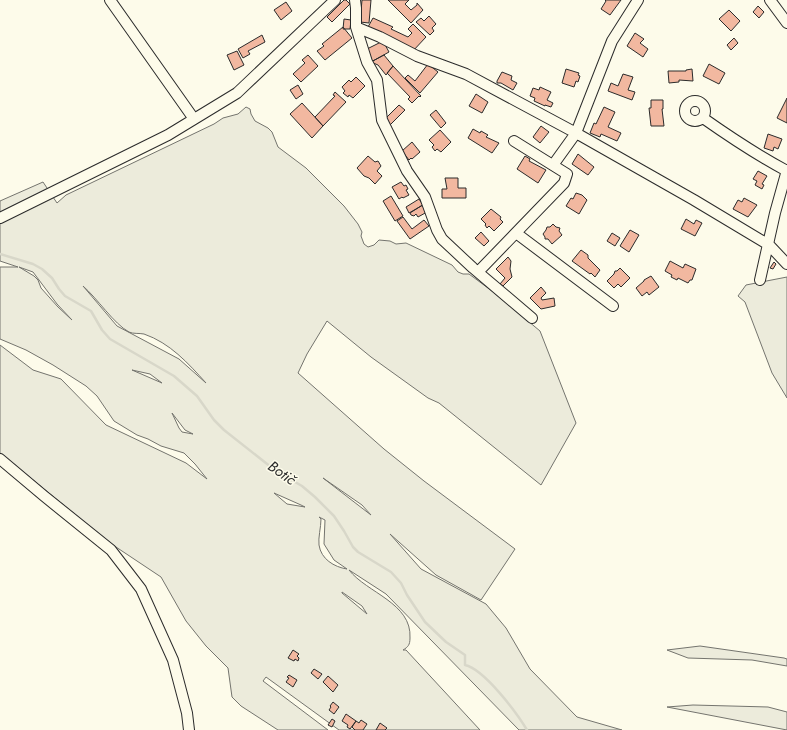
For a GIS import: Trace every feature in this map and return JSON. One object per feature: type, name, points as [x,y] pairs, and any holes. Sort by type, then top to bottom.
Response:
[{"type":"street","points":[[110,0],[194,120]]},
{"type":"street","points":[[0,218],[168,135],[237,93],[335,0]]},
{"type":"street","points":[[355,0],[356,27],[367,62],[377,80],[382,120],[407,171],[425,197],[437,230],[442,239],[532,318]]},
{"type":"street","points":[[553,165],[576,133],[612,41],[638,0]]},
{"type":"street","points":[[770,0],[787,23]]},
{"type":"street","points":[[356,27],[380,37],[417,56],[466,74],[576,133],[694,200],[769,245],[787,264]]},
{"type":"street","points":[[703,118],[735,141],[762,158],[787,171],[775,213],[760,280]]},
{"type":"street","points":[[478,272],[564,183],[567,174],[514,141]]},
{"type":"street","points":[[516,233],[613,306]]},
{"type":"street","points":[[0,459],[111,550],[141,589],[173,660],[187,714],[189,730]]},
{"type":"shaded area","points":[[246,107],[250,109],[255,121],[272,132],[278,147],[306,168],[344,206],[358,224],[362,232],[361,236],[364,244],[368,247],[374,245],[379,240],[390,241],[396,244],[406,243],[452,265],[458,272],[469,274],[492,291],[540,331],[576,423],[541,485],[439,403],[428,398],[371,357],[327,321],[307,354],[298,373],[384,449],[515,549],[481,600],[436,575],[390,534],[421,569],[486,604],[506,628],[530,669],[577,717],[622,730],[519,730],[386,594],[349,570],[357,578],[396,607],[404,616],[409,626],[410,642],[403,650],[406,650],[480,730],[339,730],[266,677],[263,681],[328,730],[278,730],[241,706],[232,697],[228,668],[206,646],[186,621],[161,577],[110,543],[0,453],[0,345],[33,370],[61,379],[106,425],[186,463],[207,479],[184,453],[161,446],[137,435],[114,421],[97,396],[86,386],[26,350],[0,339],[0,267],[18,267],[0,261],[0,201],[43,182],[57,203],[66,195],[214,124],[223,118],[238,114]],"holes":[[[19,267],[33,272],[57,304],[72,320],[41,288],[38,280]],[[83,286],[123,328],[131,333],[144,334],[170,348],[178,354],[206,383],[179,359],[117,326]],[[132,370],[150,374],[162,383]],[[172,413],[185,430],[193,434],[182,432],[179,428]],[[323,478],[362,505],[371,515]],[[274,493],[301,505],[305,507],[287,504]],[[319,517],[325,520],[324,544],[334,560],[347,569],[329,562],[322,554],[319,542],[321,519]],[[342,592],[362,606],[367,614],[342,593]]]},
{"type":"shaded area","points":[[787,277],[787,398],[772,373],[745,302],[738,296],[746,285]]},
{"type":"shaded area","points":[[700,646],[784,658],[787,659],[787,666],[752,660],[688,658],[667,650]]},
{"type":"shaded area","points":[[693,705],[768,707],[787,712],[787,730],[667,707]]},
{"type":"building","points":[[344,0],[350,4],[332,22],[327,17]]},
{"type":"building","points":[[362,0],[371,0],[369,23],[360,22]]},
{"type":"building","points":[[388,0],[409,0],[405,4],[411,10],[417,5],[417,3],[423,10],[411,23]]},
{"type":"building","points":[[605,0],[621,0],[610,15],[601,9],[606,1]]},
{"type":"building","points":[[286,2],[292,11],[281,20],[274,10]]},
{"type":"building","points":[[758,6],[764,12],[759,18],[753,12]]},
{"type":"building","points":[[729,10],[740,21],[731,31],[719,19]]},
{"type":"building","points":[[429,16],[436,24],[432,28],[434,31],[430,35],[416,22],[421,18],[424,21]]},
{"type":"building","points":[[373,18],[393,27],[391,29],[408,37],[412,33],[408,29],[413,24],[426,37],[412,52],[368,27]]},
{"type":"building","points":[[344,19],[351,20],[350,29],[343,29]]},
{"type":"building","points":[[343,27],[352,38],[325,60],[317,51],[324,46],[322,44]]},
{"type":"building","points":[[635,33],[644,39],[640,43],[648,49],[643,57],[627,46]]},
{"type":"building","points":[[262,35],[265,42],[248,51],[250,54],[243,58],[238,49]]},
{"type":"building","points":[[734,38],[738,43],[731,50],[727,45]]},
{"type":"building","points":[[383,41],[389,52],[371,62],[365,50]]},
{"type":"building","points":[[237,51],[244,65],[234,70],[227,55]]},
{"type":"building","points":[[308,55],[318,66],[301,82],[293,74],[305,63],[302,60]]},
{"type":"building","points":[[384,55],[393,66],[386,75],[378,65],[371,62]]},
{"type":"building","points":[[428,64],[438,72],[420,93],[405,78],[408,75],[415,81]]},
{"type":"building","points":[[709,64],[725,73],[719,84],[703,76]]},
{"type":"building","points":[[393,66],[421,96],[419,96],[412,103],[408,99],[410,97],[387,73]]},
{"type":"building","points":[[566,69],[579,73],[578,75],[580,76],[578,82],[576,81],[574,87],[562,83]]},
{"type":"building","points":[[692,69],[693,81],[679,80],[679,82],[669,83],[668,71],[686,71]]},
{"type":"building","points":[[502,72],[512,76],[511,80],[517,83],[513,90],[501,83],[497,83]]},
{"type":"building","points":[[623,74],[633,77],[628,90],[635,92],[632,100],[608,91],[611,83],[618,86]]},
{"type":"building","points":[[356,77],[365,86],[353,98],[349,95],[348,97],[343,93],[345,91],[342,87],[349,80],[351,82]]},
{"type":"building","points":[[298,85],[303,94],[296,99],[290,90]]},
{"type":"building","points":[[540,87],[551,92],[547,100],[553,103],[551,107],[534,101],[535,98],[530,96],[533,88],[539,90]]},
{"type":"building","points":[[335,92],[346,102],[323,126],[315,117],[335,96],[333,95]]},
{"type":"building","points":[[476,94],[488,102],[482,113],[469,106]]},
{"type":"building","points":[[787,98],[787,123],[777,118]]},
{"type":"building","points":[[651,100],[663,100],[662,109],[664,126],[651,126],[649,108],[651,108]]},
{"type":"building","points":[[302,103],[323,126],[312,138],[290,114]]},
{"type":"building","points":[[399,105],[405,110],[390,125],[385,119]]},
{"type":"building","points":[[604,107],[615,112],[608,127],[621,133],[617,141],[601,134],[600,137],[590,133],[594,123],[596,124]]},
{"type":"building","points":[[436,110],[446,123],[441,128],[430,115]]},
{"type":"building","points":[[541,126],[549,132],[540,143],[533,137]]},
{"type":"building","points":[[473,129],[480,133],[481,131],[488,135],[486,137],[499,143],[492,153],[468,138]]},
{"type":"building","points":[[440,130],[451,142],[441,152],[437,149],[435,151],[432,147],[434,145],[429,140]]},
{"type":"building","points":[[768,134],[782,139],[778,149],[774,147],[773,151],[764,148]]},
{"type":"building","points":[[412,142],[420,152],[409,160],[402,151]]},
{"type":"building","points":[[578,154],[594,167],[588,175],[572,164]]},
{"type":"building","points":[[368,156],[375,162],[378,161],[381,166],[377,171],[382,176],[375,184],[369,178],[364,176],[357,168]]},
{"type":"building","points":[[525,156],[530,159],[529,161],[546,170],[538,183],[517,169]]},
{"type":"building","points":[[758,171],[767,176],[762,184],[764,185],[762,189],[755,185],[757,181],[753,179]]},
{"type":"building","points":[[445,178],[458,178],[458,188],[466,188],[466,198],[442,198],[442,189],[447,189]]},
{"type":"building","points":[[401,182],[404,186],[406,185],[408,189],[406,190],[409,195],[399,199],[392,187]]},
{"type":"building","points":[[576,193],[582,195],[587,200],[579,214],[566,206],[571,198],[573,199]]},
{"type":"building","points":[[391,196],[403,216],[395,221],[383,201]]},
{"type":"building","points":[[744,198],[757,205],[748,217],[733,209],[738,200],[742,202]]},
{"type":"building","points":[[419,199],[423,205],[409,213],[406,207]]},
{"type":"building","points":[[424,204],[427,212],[418,217],[416,214],[414,216],[411,215],[410,213]]},
{"type":"building","points":[[491,209],[501,217],[500,219],[503,222],[494,231],[489,226],[487,228],[485,225],[486,224],[481,219]]},
{"type":"building","points":[[403,217],[412,229],[424,220],[429,226],[410,239],[397,221]]},
{"type":"building","points":[[686,219],[694,224],[696,220],[702,223],[695,236],[681,229]]},
{"type":"building","points":[[553,224],[560,228],[559,231],[562,235],[552,244],[548,239],[545,239],[543,234],[547,227],[550,227]]},
{"type":"building","points":[[630,230],[639,235],[629,252],[620,246]]},
{"type":"building","points":[[481,232],[489,241],[484,246],[475,238]]},
{"type":"building","points":[[612,233],[620,238],[615,246],[607,241]]},
{"type":"building","points":[[581,250],[588,255],[588,258],[600,270],[595,277],[572,261]]},
{"type":"building","points":[[508,257],[511,261],[510,269],[512,277],[503,286],[500,284],[505,278],[496,269]]},
{"type":"building","points":[[670,261],[683,268],[685,264],[696,269],[692,280],[688,283],[678,278],[677,280],[671,277],[672,275],[665,271]]},
{"type":"building","points":[[774,262],[776,264],[773,269],[770,268]]},
{"type":"building","points":[[620,268],[630,278],[621,287],[618,284],[614,288],[607,281],[615,271]]},
{"type":"building","points":[[651,276],[659,287],[649,295],[647,292],[642,296],[636,288],[644,280]]},
{"type":"building","points":[[541,287],[546,293],[541,298],[542,300],[554,298],[555,306],[541,309],[530,298]]},
{"type":"building","points":[[293,650],[299,654],[297,656],[299,658],[298,661],[288,658]]},
{"type":"building","points":[[314,669],[322,674],[318,679],[311,673]]},
{"type":"building","points":[[289,675],[297,680],[293,687],[286,682]]},
{"type":"building","points":[[328,676],[338,685],[333,692],[323,682]]},
{"type":"building","points":[[333,702],[339,707],[334,714],[329,710]]},
{"type":"building","points":[[346,714],[356,721],[350,729],[347,727],[348,725],[342,721]]},
{"type":"building","points":[[332,719],[335,721],[332,727],[328,725]]},
{"type":"building","points":[[361,720],[367,724],[363,730],[355,730],[352,727],[356,721],[359,723]]},
{"type":"building","points":[[380,723],[387,728],[385,730],[376,730]]},
{"type":"waterway","name":"Botič","points":[[0,254],[33,264],[42,269],[52,278],[65,296],[91,311],[102,330],[110,339],[174,376],[197,396],[214,420],[224,430],[276,471],[302,486],[315,497],[334,516],[353,547],[358,552],[391,572],[401,583],[425,622],[446,642],[465,655],[465,665],[473,668],[490,683],[516,713],[527,730]]}]
